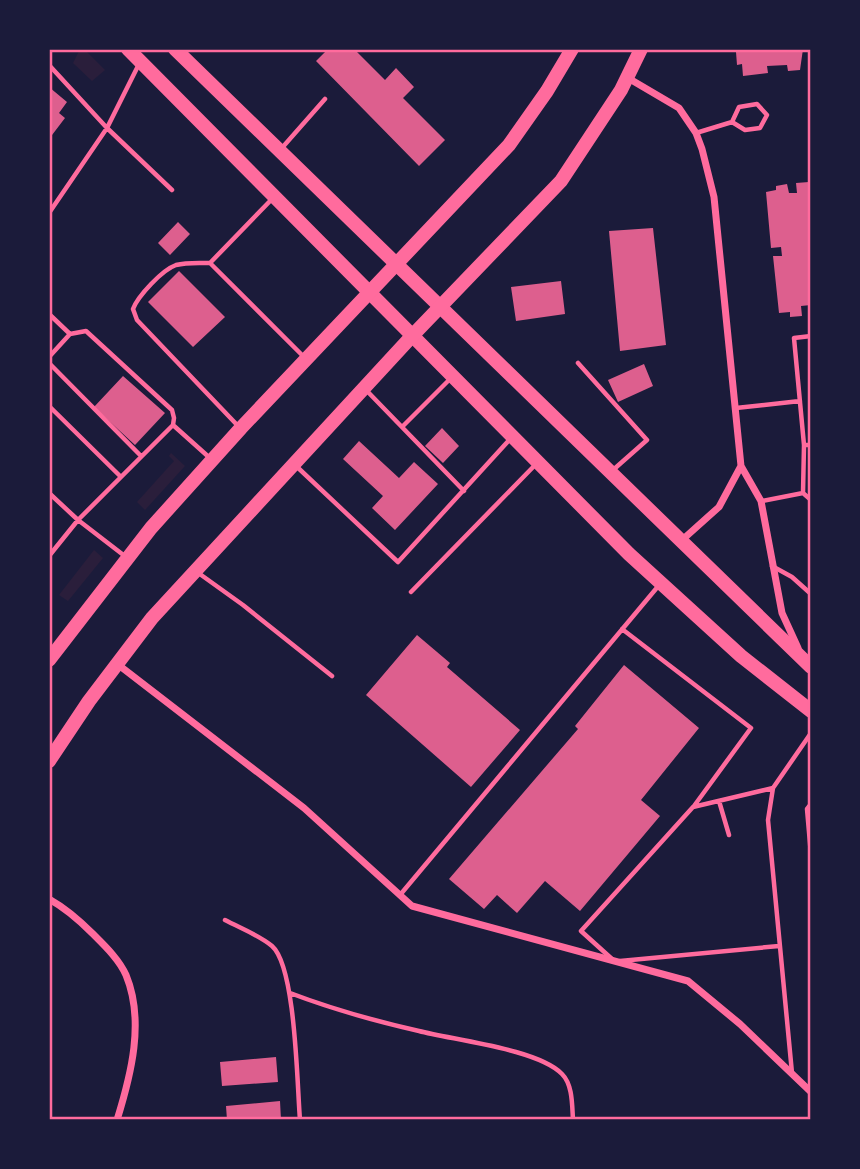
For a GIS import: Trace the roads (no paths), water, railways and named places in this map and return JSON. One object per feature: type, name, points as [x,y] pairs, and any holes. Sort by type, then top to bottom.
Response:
[{"type":"main road","points":[[128,49],[452,377],[661,583],[741,656],[811,711]]},
{"type":"main road","points":[[175,49],[806,662]]},
{"type":"main road","points":[[49,660],[127,558],[212,460],[509,145],[547,91],[572,49]]},
{"type":"main road","points":[[49,761],[116,663],[152,618],[412,336],[561,181],[628,78],[641,49]]},
{"type":"street","points":[[628,78],[679,108],[696,133],[714,197],[741,466],[761,501],[771,566],[782,613],[806,662]]},
{"type":"street","points":[[681,541],[719,507],[741,466]]},
{"type":"street","points":[[116,663],[304,808],[412,906],[688,981],[740,1024],[811,1091]]},
{"type":"street","points":[[49,899],[77,919],[101,942],[118,961],[125,975],[133,1007],[134,1043],[126,1089],[117,1120]]},
{"type":"lane","points":[[49,213],[107,128],[141,61]]},
{"type":"lane","points":[[49,65],[107,128],[172,190]]},
{"type":"lane","points":[[280,150],[325,99]]},
{"type":"lane","points":[[696,133],[732,122],[740,107],[757,104],[767,115],[760,128],[745,130],[732,122]]},
{"type":"lane","points":[[241,428],[137,320],[133,309],[136,299],[168,270],[185,264],[211,263],[275,196]]},
{"type":"lane","points":[[211,263],[307,360]]},
{"type":"lane","points":[[49,314],[70,334]]},
{"type":"lane","points":[[49,357],[70,334],[86,331],[172,410],[174,418],[173,425],[78,520],[49,556]]},
{"type":"lane","points":[[803,493],[804,445],[794,338],[811,336]]},
{"type":"lane","points":[[49,363],[141,456]]},
{"type":"lane","points":[[578,363],[647,440],[610,473]]},
{"type":"lane","points":[[402,427],[452,377]]},
{"type":"lane","points":[[365,388],[464,491]]},
{"type":"lane","points":[[735,408],[800,401]]},
{"type":"lane","points":[[49,406],[120,476]]},
{"type":"lane","points":[[173,425],[212,460]]},
{"type":"lane","points":[[294,464],[398,562],[512,437]]},
{"type":"lane","points":[[804,445],[811,445]]},
{"type":"lane","points":[[411,592],[537,462]]},
{"type":"lane","points":[[49,493],[78,520],[127,558]]},
{"type":"lane","points":[[803,493],[811,500]]},
{"type":"lane","points":[[761,501],[803,493]]},
{"type":"lane","points":[[771,566],[792,577],[811,594]]},
{"type":"lane","points":[[195,571],[243,605],[332,676]]},
{"type":"lane","points":[[400,895],[661,583]]},
{"type":"lane","points":[[622,629],[751,728],[693,807],[581,931],[615,961],[779,946]]},
{"type":"lane","points":[[792,1074],[768,820],[773,788],[811,733]]},
{"type":"lane","points":[[693,807],[773,788]]},
{"type":"lane","points":[[719,801],[729,835]]},
{"type":"lane","points":[[811,804],[807,809],[811,855]]},
{"type":"lane","points":[[225,920],[272,947],[280,956],[290,993],[300,1120]]},
{"type":"lane","points":[[290,993],[325,1006],[421,1032],[519,1053],[549,1064],[566,1079],[573,1120]]}]
